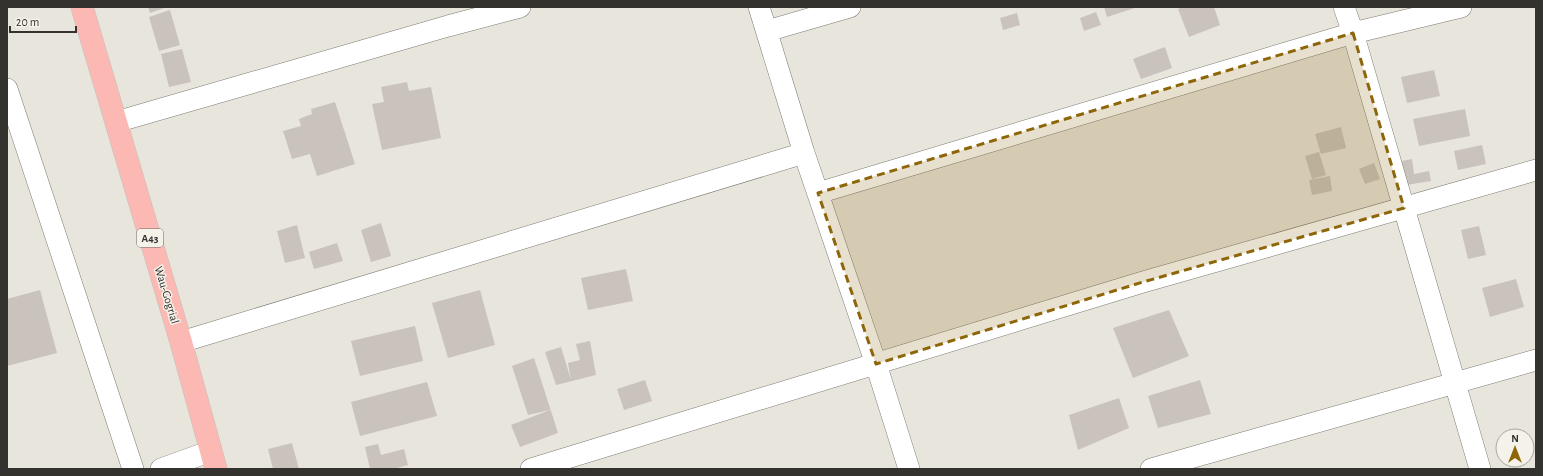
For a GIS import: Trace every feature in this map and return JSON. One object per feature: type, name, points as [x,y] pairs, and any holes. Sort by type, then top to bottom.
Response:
[{"type":"main road","name":"Wau-Gogrial","points":[[82,7],[181,342],[214,460]]},
{"type":"street","points":[[116,122],[448,26],[520,7]]},
{"type":"street","points":[[759,7],[804,153],[876,364],[909,469]]},
{"type":"street","points":[[767,30],[850,7]]},
{"type":"street","points":[[1344,7],[1480,469]]},
{"type":"street","points":[[818,193],[1353,34],[1461,7]]},
{"type":"street","points":[[7,90],[133,469]]},
{"type":"street","points":[[181,342],[804,153]]},
{"type":"street","points":[[531,469],[1143,282],[1536,170]]},
{"type":"street","points":[[1151,469],[1536,360]]},
{"type":"street","points":[[161,469],[214,460]]},
{"type":"highlighted area","points":[[1353,33],[1404,208],[1143,282],[876,364],[818,193]]},
{"type":"building","points":[[148,7],[167,7],[150,13]]},
{"type":"building","points":[[1104,7],[1138,7],[1107,17]]},
{"type":"building","points":[[1183,7],[1214,7],[1220,25],[1189,37],[1178,9]]},
{"type":"building","points":[[170,10],[180,45],[159,51],[149,17]]},
{"type":"building","points":[[1096,12],[1101,25],[1084,31],[1080,18]]},
{"type":"building","points":[[1017,13],[1020,25],[1003,30],[1000,18]]},
{"type":"building","points":[[1165,47],[1172,68],[1141,79],[1133,59]]},
{"type":"building","points":[[182,49],[191,82],[169,87],[161,54]]},
{"type":"building","points":[[1434,70],[1440,96],[1407,103],[1401,77]]},
{"type":"building","points":[[407,82],[409,91],[431,87],[441,138],[382,150],[372,104],[384,102],[381,87]]},
{"type":"building","points":[[335,102],[355,164],[317,176],[310,154],[292,159],[283,131],[301,126],[299,119],[312,114],[311,109]]},
{"type":"building","points":[[1465,109],[1470,136],[1419,146],[1413,119]]},
{"type":"building","points":[[1341,127],[1346,148],[1321,154],[1315,134]]},
{"type":"building","points":[[1482,145],[1486,164],[1458,170],[1454,151]]},
{"type":"building","points":[[1319,152],[1326,175],[1312,179],[1305,156]]},
{"type":"building","points":[[1412,159],[1414,174],[1429,171],[1431,181],[1406,185],[1402,161]]},
{"type":"building","points":[[1374,163],[1380,179],[1365,184],[1359,169]]},
{"type":"building","points":[[1330,176],[1332,191],[1312,195],[1309,180]]},
{"type":"building","points":[[381,223],[391,256],[371,262],[361,230]]},
{"type":"building","points":[[297,225],[305,258],[285,263],[277,231]]},
{"type":"building","points":[[1479,226],[1486,255],[1468,259],[1461,230]]},
{"type":"building","points":[[337,243],[343,261],[314,269],[309,252]]},
{"type":"building","points":[[626,269],[633,301],[588,310],[581,278]]},
{"type":"building","points":[[1516,279],[1524,307],[1490,317],[1482,288]]},
{"type":"building","points":[[40,290],[57,353],[7,366],[7,299]]},
{"type":"building","points":[[480,290],[495,345],[448,358],[432,303]]},
{"type":"building","points":[[1169,310],[1189,356],[1133,378],[1113,328]]},
{"type":"building","points":[[415,326],[423,361],[360,376],[351,341]]},
{"type":"building","points":[[590,341],[596,375],[556,385],[545,352],[561,347],[571,380],[568,363],[580,360],[576,344]]},
{"type":"building","points":[[534,358],[558,433],[520,447],[511,425],[550,410],[528,415],[512,366]]},
{"type":"building","points":[[645,380],[652,401],[624,410],[617,389]]},
{"type":"building","points":[[1200,380],[1211,414],[1158,428],[1148,396]]},
{"type":"building","points":[[427,382],[437,416],[360,436],[351,402]]},
{"type":"building","points":[[1119,398],[1129,428],[1078,450],[1069,415]]},
{"type":"building","points":[[292,443],[299,469],[273,469],[268,449]]},
{"type":"building","points":[[378,444],[381,455],[404,449],[408,465],[393,469],[370,469],[365,447]]}]
